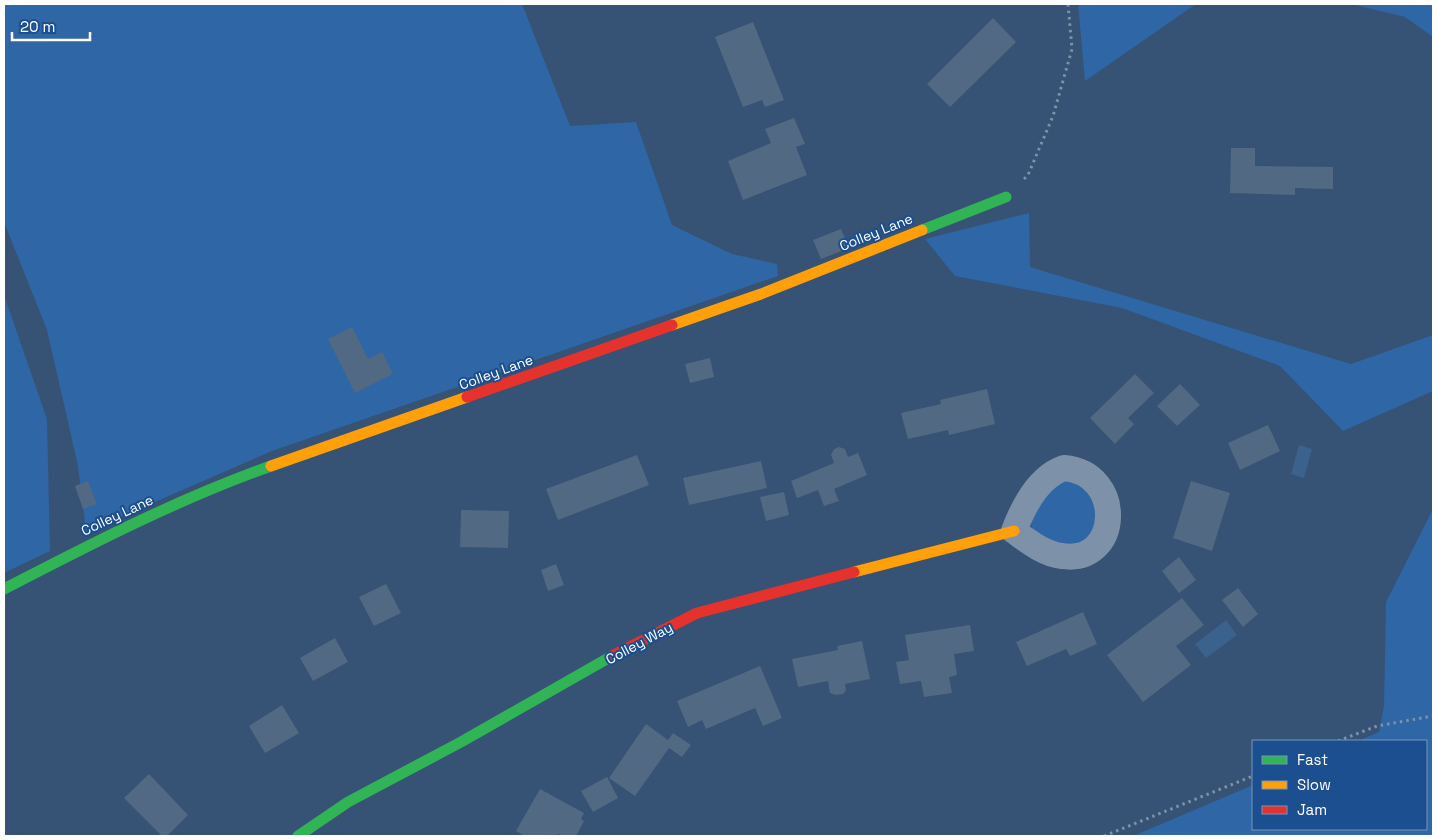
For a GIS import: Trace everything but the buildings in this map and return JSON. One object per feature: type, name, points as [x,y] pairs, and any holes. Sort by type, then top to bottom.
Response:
[{"type":"street","name":"Colley Lane","points":[[4,589],[102,538],[213,487],[346,438],[424,414],[761,294],[1006,197]]},
{"type":"street","name":"Colley Way","points":[[298,836],[348,802],[461,742],[627,648],[697,614],[1014,531]]},
{"type":"path","points":[[1006,197],[1028,175],[1053,116],[1072,49],[1068,4]]},
{"type":"path","points":[[1341,740],[1377,726],[1433,716]]},
{"type":"path","points":[[1104,836],[1252,776]]},
{"type":"shaded area","points":[[4,4],[522,4],[570,126],[636,122],[672,225],[732,254],[777,264],[778,276],[272,451],[86,532],[78,466],[47,330],[4,222]]},
{"type":"shaded area","points":[[1078,4],[1196,4],[1085,81]]},
{"type":"shaded area","points":[[1351,4],[1433,4],[1433,37],[1405,17]]},
{"type":"shaded area","points":[[1029,213],[1030,267],[1351,364],[1433,335],[1433,391],[1343,431],[1280,366],[1122,308],[955,276],[925,239]]},
{"type":"shaded area","points":[[4,295],[47,419],[50,551],[4,573]]},
{"type":"shaded area","points":[[1299,445],[1312,449],[1304,478],[1291,474]]},
{"type":"shaded area","points":[[1075,478],[1098,503],[1095,535],[1070,548],[1033,533],[1030,519],[1050,486]]},
{"type":"shaded area","points":[[1433,509],[1433,836],[1133,836],[1252,785],[1252,830],[1427,830],[1427,740],[1360,740],[1379,732],[1384,706],[1386,602]]},
{"type":"shaded area","points":[[1226,620],[1237,635],[1206,658],[1195,644]]},
{"type":"traffic: fast","points":[[922,230],[1006,197]]},
{"type":"traffic: fast","points":[[4,589],[102,539],[169,508],[271,466]]},
{"type":"traffic: fast","points":[[298,836],[348,802],[461,742],[612,656]]},
{"type":"traffic: slow","points":[[672,325],[761,294],[922,230]]},
{"type":"traffic: slow","points":[[271,466],[467,397]]},
{"type":"traffic: slow","points":[[854,572],[1014,531]]},
{"type":"traffic: jam","points":[[467,397],[672,325]]},
{"type":"traffic: jam","points":[[612,656],[697,613],[854,572]]}]
